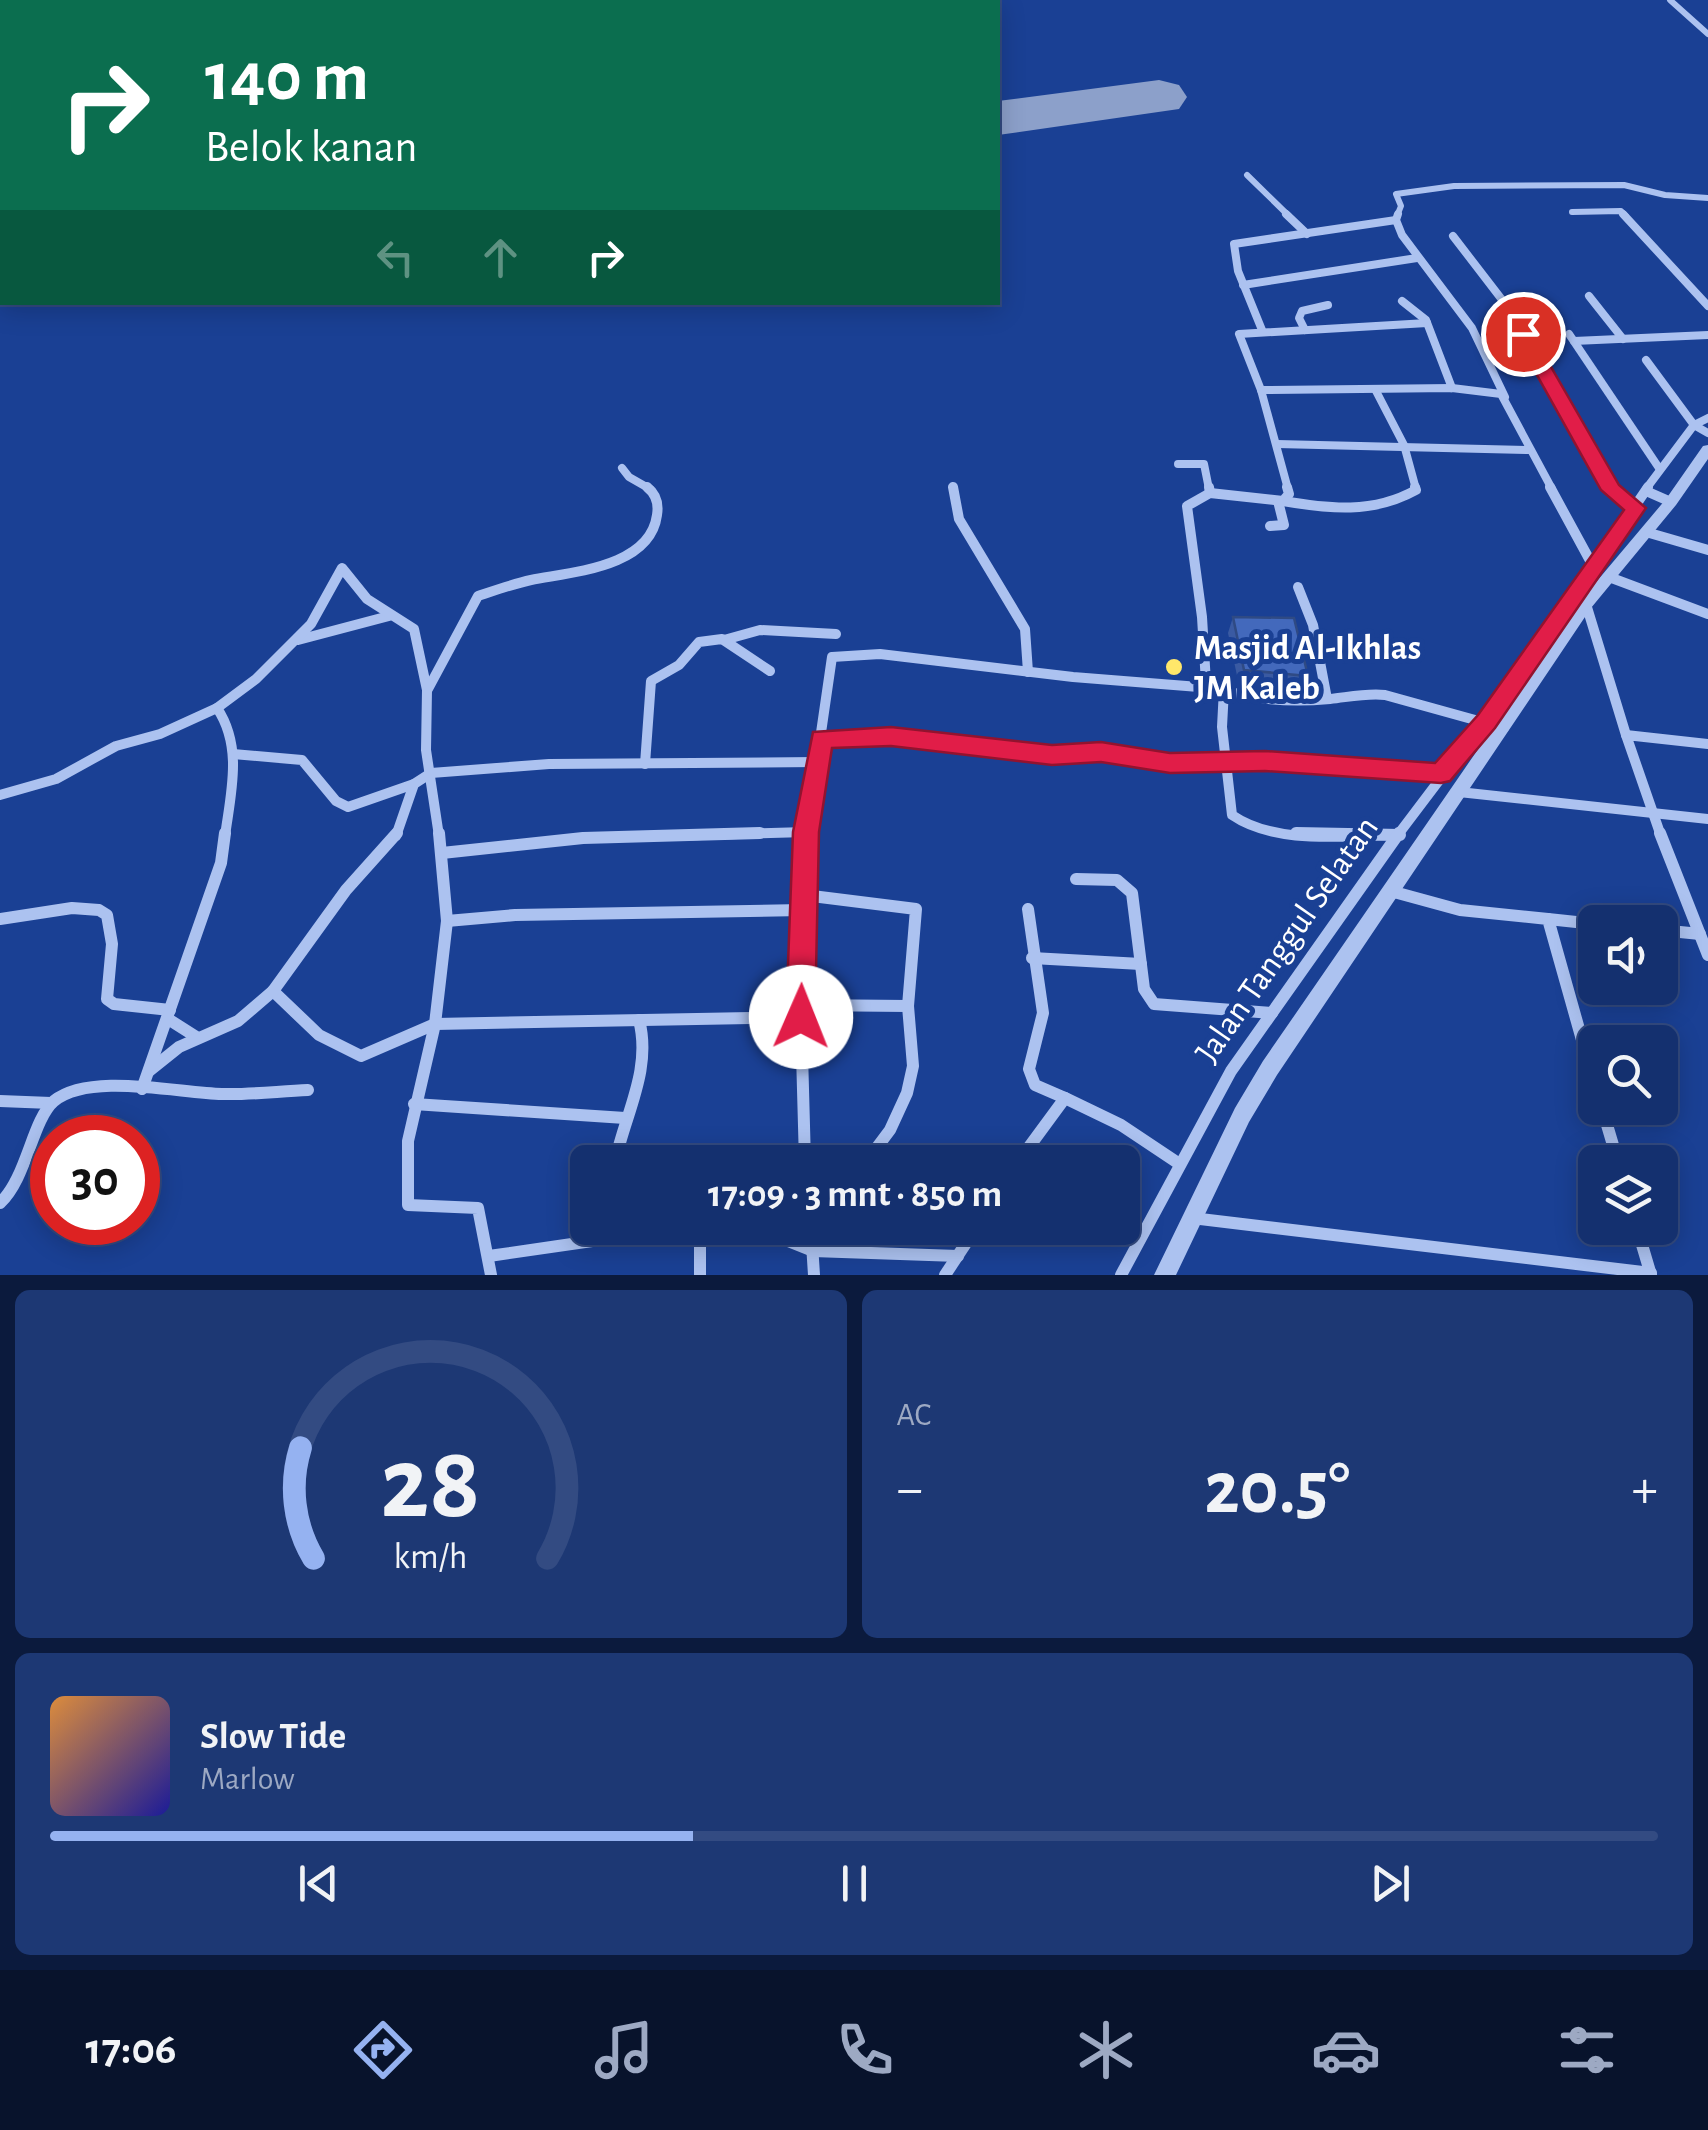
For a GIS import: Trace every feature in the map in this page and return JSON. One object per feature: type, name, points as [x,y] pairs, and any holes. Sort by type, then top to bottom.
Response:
[{"type":"street","points":[[1670,0],[1708,34]]},
{"type":"street","points":[[1246,174],[1307,234]]},
{"type":"street","points":[[1708,198],[1664,195],[1632,186],[1454,186],[1396,194],[1401,206],[1396,220],[1417,258],[1472,328],[1529,450],[1602,562],[1708,614]]},
{"type":"street","points":[[1572,212],[1621,211],[1708,306]]},
{"type":"street","points":[[1262,330],[1232,252],[1234,244],[1396,220]]},
{"type":"street","points":[[1453,236],[1503,301],[1612,490],[1636,508]]},
{"type":"street","points":[[1243,285],[1417,258]]},
{"type":"street","points":[[1589,296],[1622,340]]},
{"type":"street","points":[[1402,301],[1427,324],[1452,388]]},
{"type":"street","points":[[1304,330],[1299,318],[1302,311],[1328,305]]},
{"type":"street","points":[[1270,526],[1284,524],[1281,501],[1289,487],[1261,390],[1238,336],[1262,330],[1427,324]]},
{"type":"street","points":[[1660,468],[1572,338],[1622,340],[1708,335]]},
{"type":"street","points":[[1646,360],[1694,425],[1708,433]]},
{"type":"street","points":[[1261,390],[1376,392],[1452,388],[1483,389],[1505,397]]},
{"type":"street","points":[[1376,392],[1404,446],[1417,485],[1403,500],[1376,508],[1210,493],[1187,506],[1206,683],[1236,697],[1327,699],[1365,693],[1386,695],[1495,725]]},
{"type":"street","name":"Jalan Tanggul Selatan","points":[[1165,1275],[1242,1115],[1270,1068],[1460,792],[1495,725],[1660,468],[1694,425],[1708,418]]},
{"type":"street","points":[[1277,444],[1529,450]]},
{"type":"street","name":"Jalan Tanggul Selatan","points":[[1122,1275],[1178,1163],[1231,1071],[1441,774],[1495,725],[1586,604],[1602,562],[1646,532],[1708,449]]},
{"type":"street","points":[[1178,464],[1204,464],[1210,493]]},
{"type":"street","points":[[427,690],[478,596],[534,579],[570,576],[638,548],[650,538],[656,524],[656,497],[652,490],[628,479],[622,468]]},
{"type":"street","points":[[953,486],[959,518],[1025,629],[1028,672]]},
{"type":"street","points":[[1646,491],[1671,502]]},
{"type":"street","points":[[1646,532],[1708,550]]},
{"type":"street","points":[[0,796],[56,778],[116,746],[160,734],[217,708],[256,680],[294,642],[320,609],[342,568],[367,598],[414,629],[427,690],[426,750],[442,853],[447,921],[435,1024],[414,1104],[406,1160],[408,1205],[478,1208],[491,1275]]},
{"type":"street","points":[[1298,586],[1313,625],[1327,699]]},
{"type":"street","points":[[1586,604],[1652,814],[1708,954]]},
{"type":"street","points":[[294,642],[322,631],[389,616]]},
{"type":"street","points":[[645,764],[652,680],[678,665],[699,642],[760,630],[836,634]]},
{"type":"street","points":[[724,640],[770,671]]},
{"type":"street","points":[[805,1145],[801,1011],[806,832],[832,657],[880,654],[1224,689]]},
{"type":"street","points":[[1224,689],[1222,727],[1232,814],[1239,823],[1250,828],[1290,831],[1400,835]]},
{"type":"street","points":[[142,1089],[221,863],[232,754],[230,728],[217,708]]},
{"type":"street","points":[[821,738],[891,736],[1052,755],[1101,752],[1170,763],[1228,760],[1441,774]]},
{"type":"street","points":[[1626,736],[1708,744]]},
{"type":"street","points":[[232,754],[302,760],[336,801],[348,806],[414,784],[430,773],[549,764],[818,762]]},
{"type":"street","points":[[149,1072],[172,1052],[238,1022],[273,991],[346,890],[396,837],[414,784]]},
{"type":"street","points":[[1460,792],[1708,819]]},
{"type":"street","points":[[442,853],[583,838],[806,832]]},
{"type":"street","points":[[1076,879],[1112,879],[1129,889],[1144,989],[1154,1004],[1272,1013]]},
{"type":"street","points":[[1394,892],[1460,910],[1578,922]]},
{"type":"street","points":[[804,895],[915,908],[908,1006],[913,1066],[907,1094],[879,1145]]},
{"type":"street","points":[[0,919],[48,909],[95,908],[104,912],[113,947],[104,991],[107,999],[114,1004],[169,1014],[198,1038]]},
{"type":"street","points":[[1028,909],[1032,958],[1043,1012],[1032,1050],[1030,1078],[1034,1085],[1121,1125],[1178,1163]]},
{"type":"street","points":[[447,921],[516,915],[803,910]]},
{"type":"street","points":[[1548,919],[1578,1026]]},
{"type":"street","points":[[1678,932],[1700,934]]},
{"type":"street","points":[[1032,958],[1140,964]]},
{"type":"street","points":[[273,991],[319,1035],[361,1056],[435,1024],[638,1020],[908,1006]]},
{"type":"street","points":[[618,1145],[624,1118],[646,1060],[647,1040],[638,1020]]},
{"type":"street","points":[[0,1101],[51,1103],[84,1086],[225,1094],[308,1090]]},
{"type":"street","points":[[1030,1145],[1065,1098]]},
{"type":"street","points":[[0,1203],[12,1192],[51,1103]]},
{"type":"street","points":[[414,1104],[624,1118]]},
{"type":"street","points":[[1192,1218],[1651,1274],[1643,1245]]},
{"type":"street","points":[[489,1256],[570,1240]]},
{"type":"street","points":[[700,1245],[700,1275]]},
{"type":"street","points":[[796,1245],[813,1252],[958,1256]]},
{"type":"street","points":[[812,1245],[814,1275]]},
{"type":"street","points":[[945,1275],[965,1245]]},
{"type":"building","points":[[1233,617],[1294,618],[1308,676],[1244,670]]},
{"type":"runway","points":[[1000,118],[1159,97]]},
{"type":"place","name":"Masjid Al-Ikhlas JM Kaleb","points":[[1174,667]]},
{"type":"route","points":[[801,1017],[806,832],[821,738],[891,736],[1052,755],[1101,752],[1170,763],[1265,761],[1441,774],[1486,722],[1636,508],[1612,490],[1523,334]]}]
